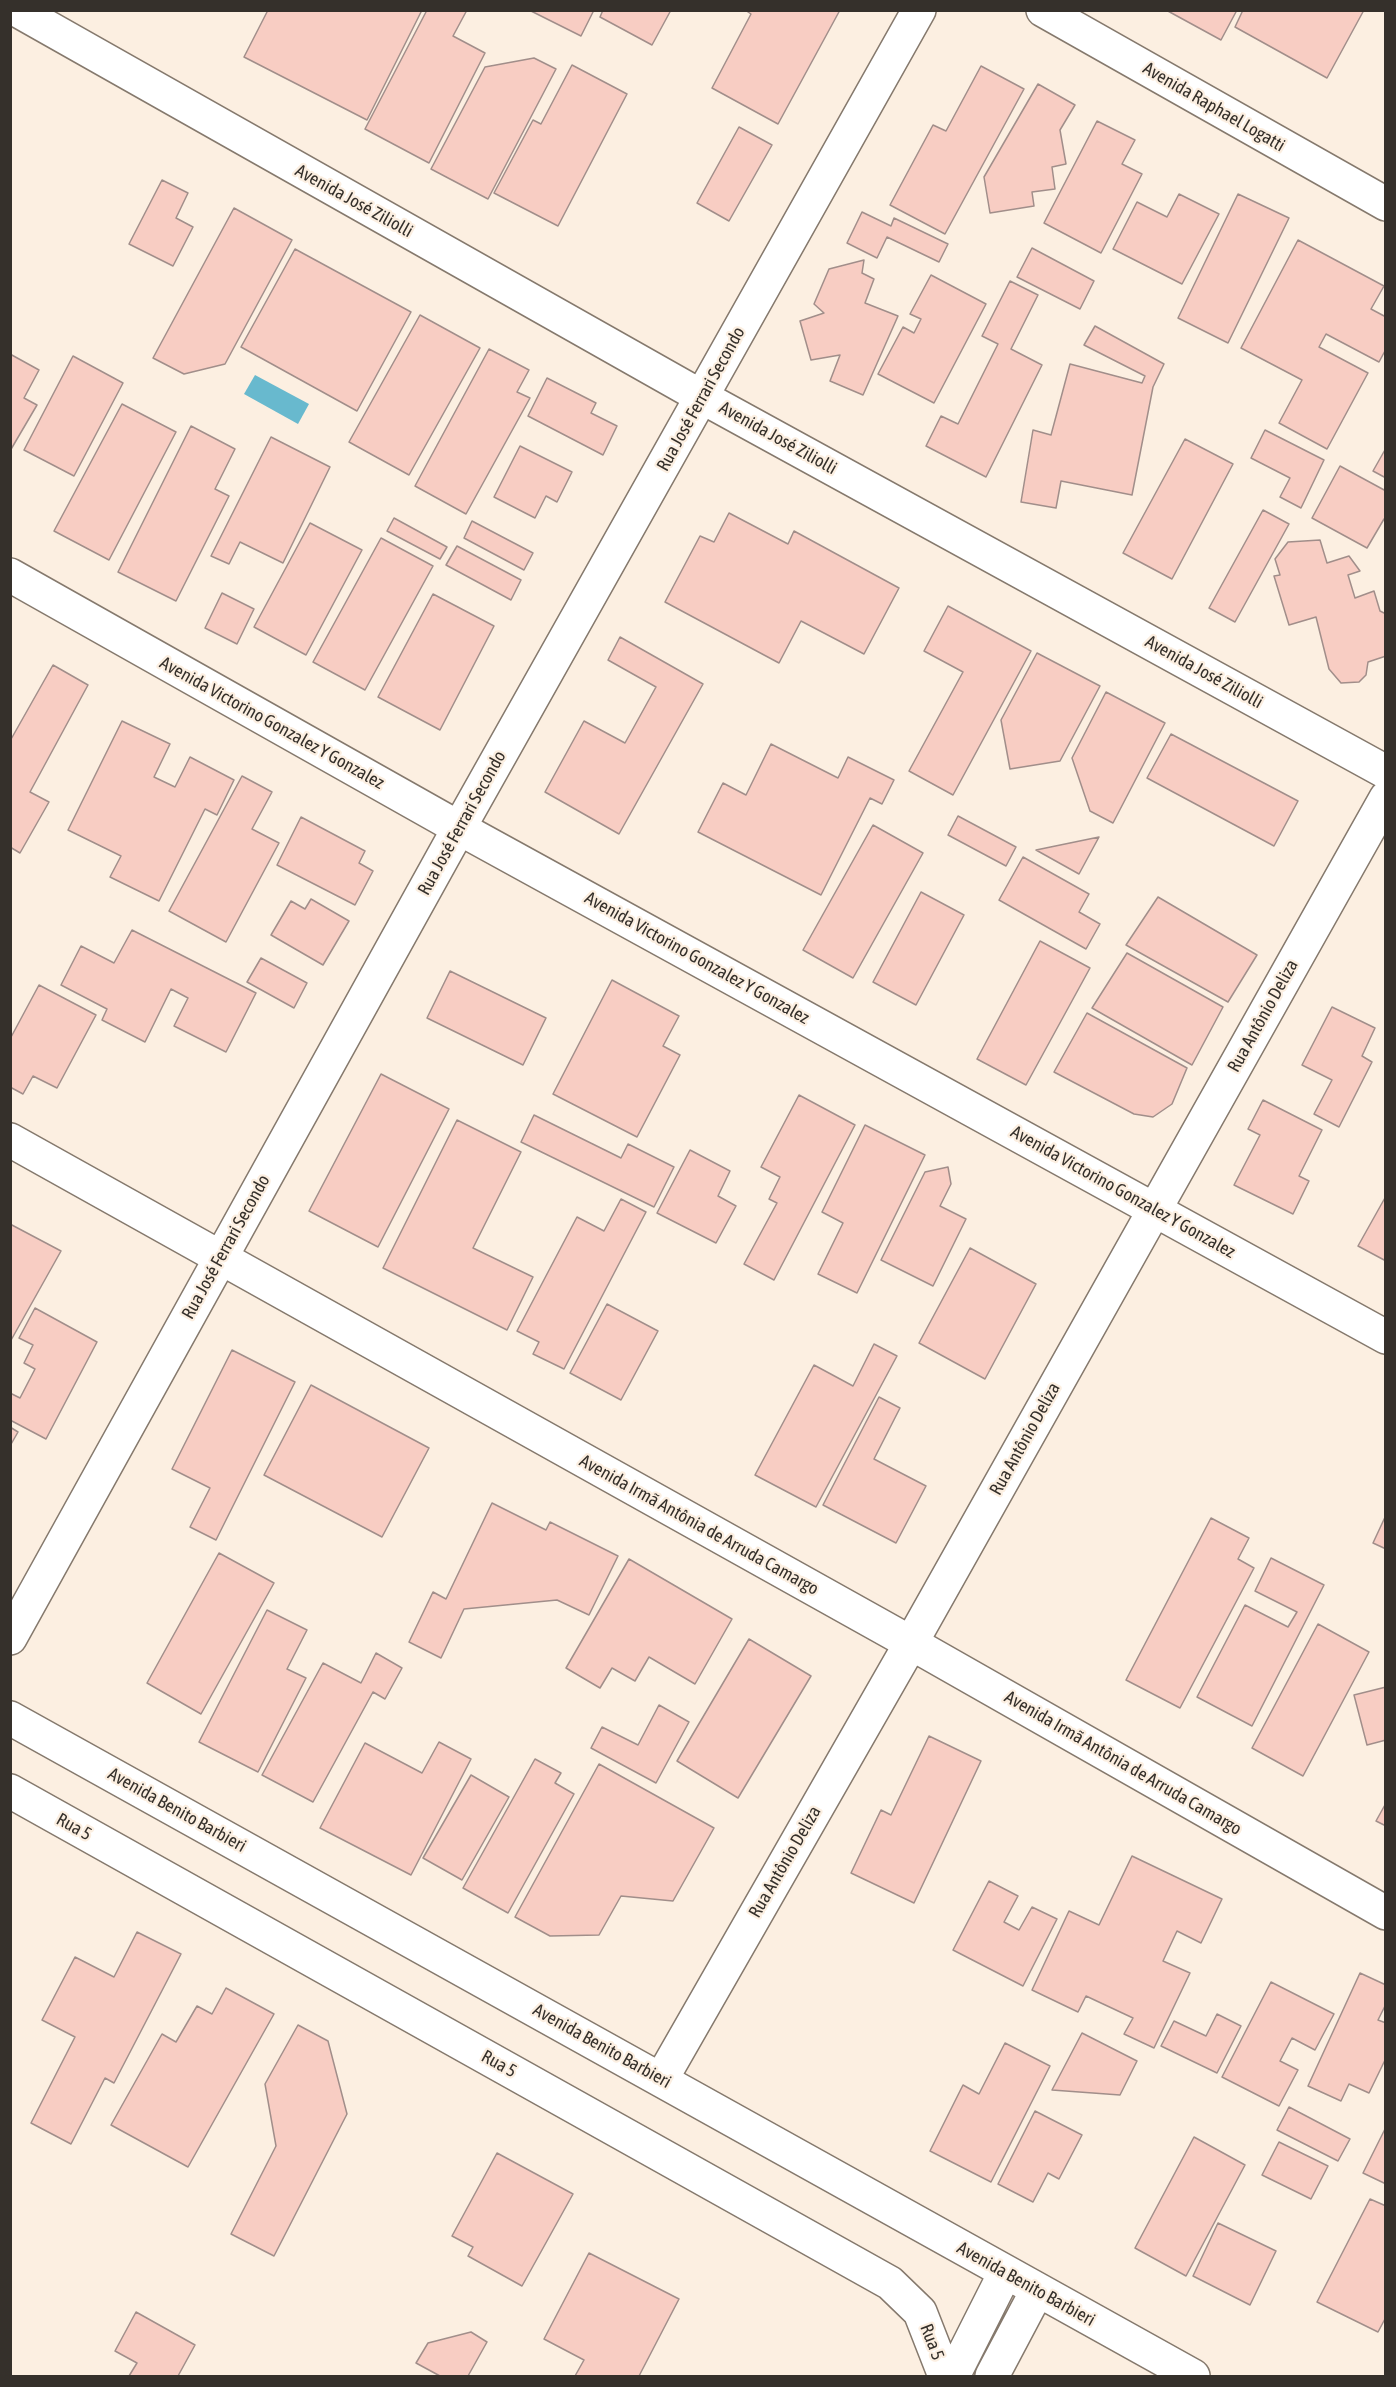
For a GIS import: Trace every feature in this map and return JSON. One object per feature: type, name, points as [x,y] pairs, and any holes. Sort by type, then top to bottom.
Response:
[{"type":"street","points":[[10,16],[15,10]]},
{"type":"street","name":"Avenida José Ziliolli","points":[[15,10],[702,397],[1386,772]]},
{"type":"street","name":"Rua José Ferrari Secondo","points":[[10,1638],[459,828],[919,10]]},
{"type":"street","name":"Avenida Raphael Logatti","points":[[1043,10],[1386,204]]},
{"type":"street","name":"Avenida Victorino Gonzalez Y Gonzalez","points":[[10,575],[459,828],[1155,1208],[1386,1337]]},
{"type":"street","name":"Rua Antônio Deliza","points":[[662,2078],[911,1643],[1386,798]]},
{"type":"street","name":"Avenida Irmã Antônia de Arruda Camargo","points":[[10,1140],[911,1643],[1386,1913]]},
{"type":"street","name":"Avenida Benito Barbieri","points":[[10,1718],[662,2078],[1005,2273],[1192,2376]]},
{"type":"street","name":"Rua 5","points":[[10,1791],[890,2283],[920,2312],[945,2376]]},
{"type":"street","points":[[953,2376],[1005,2273]]},
{"type":"street","points":[[992,2376],[1038,2291]]},
{"type":"water","points":[[255,375],[309,404],[298,424],[244,394]]},
{"type":"building","points":[[268,10],[422,10],[367,120],[244,57]]},
{"type":"building","points":[[427,10],[467,10],[453,36],[485,53],[429,163],[365,129]]},
{"type":"building","points":[[529,10],[594,10],[581,36]]},
{"type":"building","points":[[603,10],[671,10],[652,45],[600,17]]},
{"type":"building","points":[[745,10],[840,10],[778,124],[712,88],[751,14]]},
{"type":"building","points":[[1166,10],[1237,10],[1221,40]]},
{"type":"building","points":[[1243,10],[1364,10],[1327,78],[1235,27]]},
{"type":"building","points":[[534,58],[556,69],[488,199],[431,169],[485,67]]},
{"type":"building","points":[[572,65],[627,94],[558,226],[494,193],[533,120],[541,124]]},
{"type":"building","points":[[981,66],[1024,89],[945,234],[890,205],[933,125],[946,131]]},
{"type":"building","points":[[1038,84],[1075,105],[1060,130],[1066,164],[1052,167],[1055,189],[1032,192],[1034,206],[990,213],[984,177]]},
{"type":"building","points":[[1097,121],[1135,140],[1122,164],[1142,174],[1101,253],[1044,223]]},
{"type":"building","points":[[739,127],[772,145],[729,221],[697,203]]},
{"type":"building","points":[[162,180],[188,193],[176,218],[193,227],[173,266],[129,244]]},
{"type":"building","points":[[1179,194],[1219,214],[1182,284],[1113,249],[1137,202],[1167,217]]},
{"type":"building","points":[[1238,194],[1289,218],[1228,343],[1178,318]]},
{"type":"building","points":[[234,208],[292,240],[225,364],[184,374],[153,358]]},
{"type":"building","points":[[862,212],[891,226],[894,218],[948,244],[939,262],[887,237],[877,258],[847,243]]},
{"type":"building","points":[[1298,240],[1384,286],[1371,309],[1386,317],[1386,349],[1379,362],[1326,334],[1319,347],[1368,373],[1327,449],[1279,423],[1302,380],[1241,348]]},
{"type":"building","points":[[1032,248],[1094,281],[1080,309],[1017,277]]},
{"type":"building","points":[[295,249],[411,312],[357,411],[241,347]]},
{"type":"building","points":[[864,260],[862,273],[874,279],[865,303],[898,316],[863,395],[830,381],[840,355],[811,360],[800,321],[824,313],[814,304],[829,269]]},
{"type":"building","points":[[931,275],[986,304],[934,403],[878,374],[903,327],[914,333],[921,319],[910,314]]},
{"type":"building","points":[[1010,281],[1038,295],[1011,349],[1042,365],[986,477],[926,446],[941,416],[958,424],[998,344],[982,336]]},
{"type":"building","points":[[420,315],[480,348],[409,475],[349,442]]},
{"type":"building","points":[[1095,326],[1164,364],[1153,387],[1132,495],[1061,481],[1056,508],[1021,502],[1033,430],[1051,435],[1070,364],[1142,383],[1145,376],[1084,345]]},
{"type":"building","points":[[489,349],[529,370],[517,392],[530,398],[466,514],[415,486]]},
{"type":"building","points":[[10,354],[39,370],[24,398],[37,405],[10,451]]},
{"type":"building","points":[[73,356],[123,383],[74,476],[24,450]]},
{"type":"building","points":[[547,378],[596,403],[591,413],[617,426],[603,455],[528,416]]},
{"type":"building","points":[[122,404],[176,432],[109,560],[54,531]]},
{"type":"building","points":[[191,426],[235,449],[215,489],[229,496],[176,601],[118,572]]},
{"type":"building","points":[[1265,430],[1324,460],[1301,508],[1280,497],[1290,478],[1251,458]]},
{"type":"building","points":[[271,437],[330,467],[283,563],[240,542],[229,564],[211,556]]},
{"type":"building","points":[[1185,439],[1233,464],[1172,579],[1123,553]]},
{"type":"building","points":[[520,446],[572,472],[557,502],[546,496],[535,518],[494,497]]},
{"type":"building","points":[[1386,448],[1386,478],[1373,471]]},
{"type":"building","points":[[1340,466],[1386,491],[1386,520],[1384,519],[1367,548],[1312,518]]},
{"type":"building","points":[[1263,510],[1289,524],[1235,622],[1209,608]]},
{"type":"building","points":[[729,513],[788,544],[794,531],[899,588],[864,654],[801,621],[779,663],[665,602],[700,536],[714,542]]},
{"type":"building","points":[[394,518],[447,547],[440,559],[387,531]]},
{"type":"building","points":[[472,521],[533,553],[524,570],[464,538]]},
{"type":"building","points":[[310,523],[362,550],[306,655],[254,627]]},
{"type":"building","points":[[381,538],[433,566],[365,690],[313,662]]},
{"type":"building","points":[[1320,540],[1327,563],[1349,556],[1360,571],[1348,575],[1355,598],[1374,591],[1380,611],[1386,614],[1386,656],[1368,662],[1366,675],[1359,682],[1341,683],[1329,669],[1316,617],[1289,625],[1274,576],[1280,575],[1275,559],[1288,542]]},
{"type":"building","points":[[457,546],[521,580],[511,600],[446,565]]},
{"type":"building","points":[[222,593],[254,609],[237,644],[205,628]]},
{"type":"building","points":[[433,594],[494,626],[440,730],[378,697]]},
{"type":"building","points":[[948,606],[1031,651],[953,795],[909,771],[963,672],[924,651]]},
{"type":"building","points":[[620,637],[703,684],[619,834],[545,792],[584,721],[625,743],[656,687],[608,660]]},
{"type":"building","points":[[1037,653],[1100,686],[1060,761],[1010,769],[1001,720]]},
{"type":"building","points":[[53,665],[88,685],[30,792],[49,802],[20,853],[10,847],[10,741]]},
{"type":"building","points":[[1106,692],[1165,723],[1113,823],[1090,811],[1072,758]]},
{"type":"building","points":[[122,721],[170,744],[154,777],[175,787],[190,757],[234,780],[217,815],[205,809],[159,901],[110,877],[121,856],[68,830]]},
{"type":"building","points":[[1171,734],[1298,801],[1274,846],[1147,778]]},
{"type":"building","points":[[771,744],[838,778],[848,757],[894,780],[882,804],[870,798],[821,895],[698,832],[723,783],[746,795]]},
{"type":"building","points":[[242,776],[272,792],[252,829],[279,843],[226,942],[169,911]]},
{"type":"building","points":[[958,816],[1016,847],[1006,866],[948,835]]},
{"type":"building","points":[[301,817],[365,851],[359,863],[373,871],[355,905],[277,865]]},
{"type":"building","points":[[873,825],[923,853],[853,978],[803,950]]},
{"type":"building","points":[[1099,837],[1079,874],[1036,850]]},
{"type":"building","points":[[1023,857],[1089,894],[1079,912],[1100,924],[1086,949],[999,900]]},
{"type":"building","points":[[921,892],[964,915],[916,1005],[873,982]]},
{"type":"building","points":[[1158,897],[1257,955],[1228,1002],[1126,945]]},
{"type":"building","points":[[311,899],[349,921],[323,965],[271,935],[291,901],[305,909]]},
{"type":"building","points":[[132,930],[256,993],[226,1052],[174,1026],[188,998],[171,989],[145,1042],[102,1020],[107,1009],[61,985],[81,946],[114,963]]},
{"type":"building","points":[[1040,941],[1090,968],[1026,1085],[977,1059]]},
{"type":"building","points":[[1127,953],[1223,1007],[1192,1065],[1092,1008]]},
{"type":"building","points":[[261,958],[307,983],[294,1008],[247,982]]},
{"type":"building","points":[[450,971],[546,1018],[523,1065],[427,1018]]},
{"type":"building","points":[[612,980],[679,1016],[663,1046],[680,1055],[637,1137],[553,1094]]},
{"type":"building","points":[[39,985],[96,1015],[57,1088],[33,1076],[23,1094],[10,1087],[10,1039]]},
{"type":"building","points":[[1332,1007],[1375,1028],[1362,1056],[1372,1062],[1339,1127],[1314,1114],[1332,1080],[1302,1065]]},
{"type":"building","points":[[1087,1013],[1187,1068],[1172,1104],[1153,1117],[1134,1114],[1054,1072]]},
{"type":"building","points":[[381,1074],[449,1109],[378,1247],[309,1211]]},
{"type":"building","points":[[799,1095],[855,1125],[774,1280],[744,1264],[777,1203],[769,1199],[780,1177],[761,1167]]},
{"type":"building","points":[[1263,1100],[1322,1130],[1299,1176],[1309,1181],[1293,1214],[1234,1185],[1260,1135],[1248,1129]]},
{"type":"building","points":[[534,1115],[621,1158],[628,1144],[674,1167],[654,1207],[521,1142]]},
{"type":"building","points":[[457,1120],[521,1152],[473,1248],[533,1277],[507,1330],[383,1268]]},
{"type":"building","points":[[865,1125],[925,1155],[857,1293],[818,1274],[843,1223],[822,1212]]},
{"type":"building","points":[[690,1150],[730,1171],[718,1196],[736,1206],[716,1243],[657,1213]]},
{"type":"building","points":[[948,1167],[951,1184],[940,1206],[966,1219],[933,1286],[881,1260],[925,1172]]},
{"type":"building","points":[[1386,1196],[1386,1261],[1358,1246]]},
{"type":"building","points":[[621,1199],[646,1212],[564,1369],[533,1354],[539,1342],[517,1331],[577,1217],[604,1231]]},
{"type":"building","points":[[10,1224],[61,1251],[10,1342]]},
{"type":"building","points":[[970,1248],[1036,1284],[985,1379],[919,1343]]},
{"type":"building","points":[[607,1304],[658,1331],[621,1400],[570,1373]]},
{"type":"building","points":[[35,1308],[97,1342],[46,1439],[10,1420],[10,1393],[20,1398],[35,1369],[24,1363],[33,1345],[19,1338]]},
{"type":"building","points":[[874,1344],[897,1356],[816,1507],[755,1475],[814,1365],[853,1386]]},
{"type":"building","points":[[232,1350],[295,1382],[216,1540],[190,1527],[210,1488],[172,1469]]},
{"type":"building","points":[[311,1385],[429,1448],[382,1537],[264,1475]]},
{"type":"building","points":[[879,1397],[900,1408],[874,1459],[926,1486],[896,1543],[823,1505]]},
{"type":"building","points":[[10,1427],[18,1432],[10,1446]]},
{"type":"building","points":[[492,1503],[546,1530],[550,1522],[618,1556],[589,1615],[557,1600],[464,1609],[441,1658],[409,1642],[433,1592],[446,1599]]},
{"type":"building","points":[[1386,1515],[1386,1549],[1373,1543]]},
{"type":"building","points":[[1211,1518],[1249,1538],[1238,1559],[1254,1568],[1180,1708],[1126,1680]]},
{"type":"building","points":[[219,1553],[274,1583],[201,1714],[147,1683]]},
{"type":"building","points":[[1271,1558],[1324,1585],[1252,1726],[1197,1697],[1245,1605],[1288,1627],[1297,1612],[1255,1591]]},
{"type":"building","points":[[629,1559],[732,1619],[695,1684],[649,1657],[635,1681],[612,1668],[600,1688],[566,1668]]},
{"type":"building","points":[[267,1610],[307,1630],[287,1669],[306,1678],[258,1772],[199,1742]]},
{"type":"building","points":[[1318,1624],[1369,1652],[1303,1776],[1252,1748]]},
{"type":"building","points":[[749,1639],[811,1676],[738,1798],[677,1761]]},
{"type":"building","points":[[376,1653],[402,1668],[385,1699],[373,1692],[313,1802],[262,1775],[323,1663],[361,1683]]},
{"type":"building","points":[[1386,1687],[1386,1740],[1367,1745],[1354,1695]]},
{"type":"building","points":[[659,1705],[689,1722],[656,1783],[591,1748],[602,1727],[638,1745]]},
{"type":"building","points":[[929,1736],[981,1761],[914,1903],[851,1873],[881,1810],[891,1815]]},
{"type":"building","points":[[439,1742],[471,1759],[411,1875],[320,1828],[365,1743],[422,1773]]},
{"type":"building","points":[[535,1759],[561,1773],[555,1783],[574,1794],[508,1913],[463,1888]]},
{"type":"building","points":[[599,1764],[714,1828],[673,1901],[621,1896],[599,1935],[550,1936],[515,1917]]},
{"type":"building","points":[[471,1775],[509,1797],[462,1880],[423,1858]]},
{"type":"building","points":[[1386,1803],[1386,1826],[1376,1821]]},
{"type":"building","points":[[1132,1856],[1222,1899],[1201,1943],[1177,1931],[1163,1961],[1190,1973],[1154,2048],[1124,2034],[1133,2018],[1086,1996],[1078,2012],[1032,1990],[1069,1911],[1099,1925]]},
{"type":"building","points":[[989,1881],[1018,1896],[1004,1922],[1019,1930],[1032,1907],[1057,1919],[1023,1986],[953,1950]]},
{"type":"building","points":[[137,1932],[181,1954],[114,2083],[105,2078],[71,2144],[31,2123],[75,2037],[42,2020],[75,1957],[114,1977]]},
{"type":"building","points":[[1360,1973],[1386,1985],[1386,2004],[1378,2020],[1386,2023],[1386,2058],[1369,2093],[1349,2084],[1341,2101],[1308,2086]]},
{"type":"building","points":[[1271,1982],[1334,2014],[1315,2050],[1292,2038],[1280,2061],[1298,2070],[1279,2106],[1222,2077]]},
{"type":"building","points":[[226,1988],[274,2014],[188,2167],[111,2125],[162,2034],[176,2042],[197,2006],[212,2014]]},
{"type":"building","points":[[1217,2014],[1241,2026],[1217,2073],[1161,2046],[1174,2021],[1206,2036]]},
{"type":"building","points":[[298,2025],[328,2041],[347,2114],[274,2256],[231,2234],[276,2146],[265,2084]]},
{"type":"building","points":[[1082,2033],[1137,2061],[1120,2095],[1052,2090]]},
{"type":"building","points":[[1005,2043],[1050,2066],[991,2182],[930,2151],[963,2085],[979,2094]]},
{"type":"building","points":[[1289,2107],[1350,2139],[1338,2161],[1277,2130]]},
{"type":"building","points":[[1035,2111],[1082,2135],[1059,2179],[1048,2173],[1033,2202],[998,2184]]},
{"type":"building","points":[[1386,2127],[1386,2184],[1363,2173]]},
{"type":"building","points":[[1194,2137],[1245,2165],[1186,2276],[1135,2248]]},
{"type":"building","points":[[1279,2142],[1328,2166],[1311,2199],[1262,2175]]},
{"type":"building","points":[[497,2153],[573,2194],[522,2286],[468,2256],[473,2247],[452,2236]]},
{"type":"building","points":[[1370,2199],[1386,2206],[1386,2317],[1378,2332],[1317,2302]]},
{"type":"building","points":[[1218,2223],[1276,2251],[1250,2305],[1193,2276]]},
{"type":"building","points":[[589,2253],[679,2299],[639,2376],[575,2376],[584,2360],[544,2339]]},
{"type":"building","points":[[136,2312],[195,2345],[178,2376],[129,2376],[137,2363],[115,2351]]},
{"type":"building","points":[[471,2332],[487,2342],[468,2376],[440,2376],[416,2363],[428,2343]]}]
